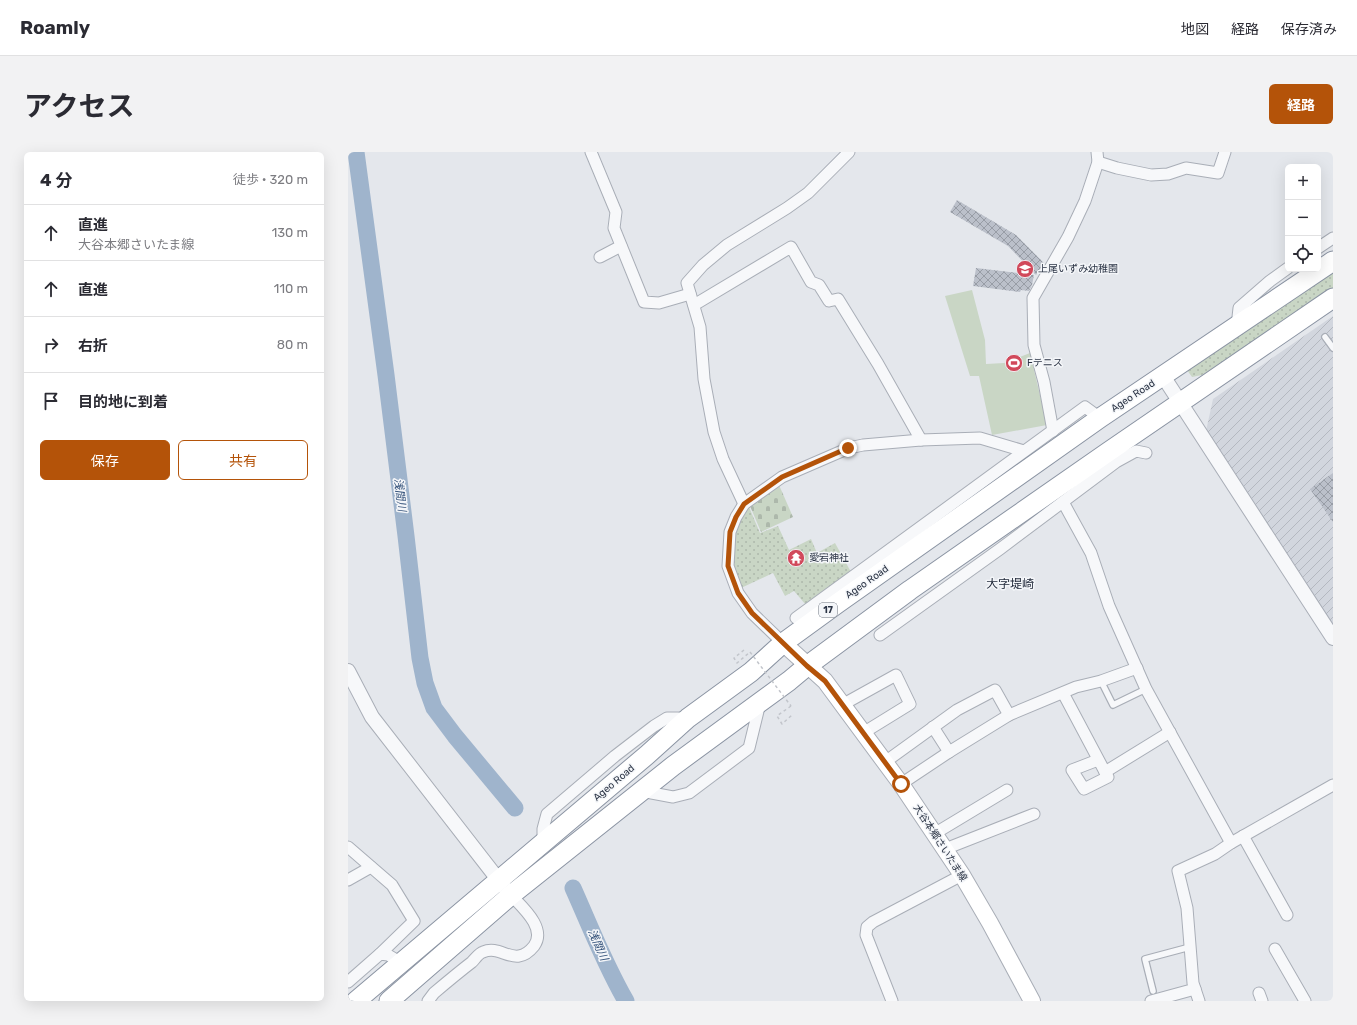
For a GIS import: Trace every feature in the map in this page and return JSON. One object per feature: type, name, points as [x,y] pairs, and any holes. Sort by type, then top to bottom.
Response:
[{"type":"highway","name":"Ageo Road","points":[[356,1001],[400,962],[647,755],[688,718],[751,672],[836,596],[1333,261]]},
{"type":"highway","points":[[390,1001],[511,895],[673,766],[760,703],[807,666],[910,590],[1112,457],[1181,402],[1333,298]]},
{"type":"main road","name":"大谷本郷さいたま線","points":[[783,643],[825,681],[901,784],[962,875],[1032,1001]]},
{"type":"street","points":[[591,152],[616,212],[614,228],[644,302],[659,303],[690,294]]},
{"type":"street","points":[[744,504],[723,459],[714,432],[704,379],[700,328],[687,284],[703,265],[727,245],[787,208],[808,193],[849,152]]},
{"type":"street","points":[[1053,431],[1044,382],[1034,345],[1033,298],[1068,237],[1085,201],[1096,155],[1117,168],[1151,176],[1168,174],[1186,168],[1218,173],[1225,152]]},
{"type":"street","points":[[1321,246],[1333,238]]},
{"type":"street","points":[[600,257],[621,246]]},
{"type":"street","points":[[694,305],[791,247],[811,282],[819,285],[830,301],[838,299],[878,364],[921,440]]},
{"type":"street","points":[[1237,326],[1238,308],[1285,270]]},
{"type":"street","points":[[1163,376],[1333,638]]},
{"type":"street","points":[[796,618],[836,596],[1024,451],[1084,408],[1100,418]]},
{"type":"street","points":[[783,643],[752,613],[738,593],[728,566],[730,532],[736,517],[744,504],[782,477],[848,448],[863,445],[921,440],[980,438],[1024,451]]},
{"type":"street","points":[[880,635],[1063,502],[1112,457],[1136,451],[1146,453]]},
{"type":"street","points":[[1063,502],[1091,553],[1109,606],[1146,689],[1231,844]]},
{"type":"street","points":[[910,590],[930,599]]},
{"type":"street","points":[[901,784],[1009,715],[1076,687],[1101,681],[1137,668]]},
{"type":"street","points":[[348,672],[372,717],[498,880],[527,912],[535,924],[537,934],[535,944],[528,953],[519,956],[509,955],[498,950],[483,952],[434,993],[428,1001]]},
{"type":"street","points":[[842,705],[896,676],[910,704],[863,733]]},
{"type":"street","points":[[885,762],[957,710],[995,690],[1009,715]]},
{"type":"street","points":[[1063,693],[1108,777],[1084,789],[1072,770],[1098,760]]},
{"type":"street","points":[[641,791],[673,796],[689,793],[749,748],[760,703]]},
{"type":"street","points":[[933,727],[949,752]]},
{"type":"street","points":[[1105,772],[1170,732]]},
{"type":"street","points":[[1199,1001],[1193,983],[1188,908],[1178,871],[1215,854],[1243,836],[1333,785]]},
{"type":"street","points":[[934,834],[1007,790]]},
{"type":"street","points":[[944,850],[1034,814]]},
{"type":"street","points":[[1243,836],[1287,915]]},
{"type":"street","points":[[348,847],[392,885],[414,921],[348,982]]},
{"type":"street","points":[[348,880],[371,867]]},
{"type":"street","points":[[892,1001],[866,935],[867,927],[873,922],[962,875]]},
{"type":"street","points":[[1275,949],[1305,1001]]},
{"type":"street","points":[[380,954],[388,955],[400,962]]},
{"type":"street","points":[[1152,996],[1195,989]]},
{"type":"lane","points":[[1325,337],[1333,348]]},
{"type":"lane","points":[[1101,681],[1113,705],[1146,689]]},
{"type":"lane","points":[[1152,996],[1145,959],[1190,946]]},
{"type":"path","points":[[744,650],[734,658],[737,663],[750,652],[791,706],[777,716],[782,724],[792,715]]},
{"type":"shaded area","points":[[1333,316],[1333,630],[1206,431],[1213,399]]},
{"type":"green space","points":[[1333,268],[1333,292],[1202,375],[1192,377],[1187,370]]},
{"type":"green space","name":"Fテニス","points":[[972,290],[985,340],[986,364],[1004,363],[1030,353],[1047,425],[992,435],[979,376],[970,376],[945,296]]},
{"type":"green space","points":[[779,485],[793,517],[761,532],[750,506]]},
{"type":"green space","points":[[749,507],[760,533],[778,526],[789,550],[811,539],[817,553],[835,543],[851,572],[806,605],[794,591],[785,596],[773,573],[741,588],[731,561],[734,532]]},
{"type":"building","points":[[957,200],[1016,235],[1044,263],[1036,275],[1008,246],[950,212]]},
{"type":"building","points":[[976,268],[1034,275],[1032,285],[1029,291],[1021,290],[1020,292],[973,286]]},
{"type":"building","points":[[1333,473],[1333,522],[1310,489]]},
{"type":"waterway","name":"浅間川","points":[[356,152],[386,375],[420,658],[425,683],[434,708],[455,736],[515,808]]},
{"type":"waterway","name":"浅間川","points":[[573,888],[604,959],[626,1001]]},
{"type":"place","name":"上尾いずみ幼稚園","points":[[1025,269]]},
{"type":"place","name":"Fテニス","points":[[1014,363]]},
{"type":"place","name":"愛宕神社","points":[[796,558]]},
{"type":"district","name":"大字堤崎","points":[[1010,584]]},
{"type":"route","points":[[848,448],[782,477],[744,504],[736,517],[730,532],[728,566],[738,593],[752,613],[807,666],[825,681],[901,784]]}]
